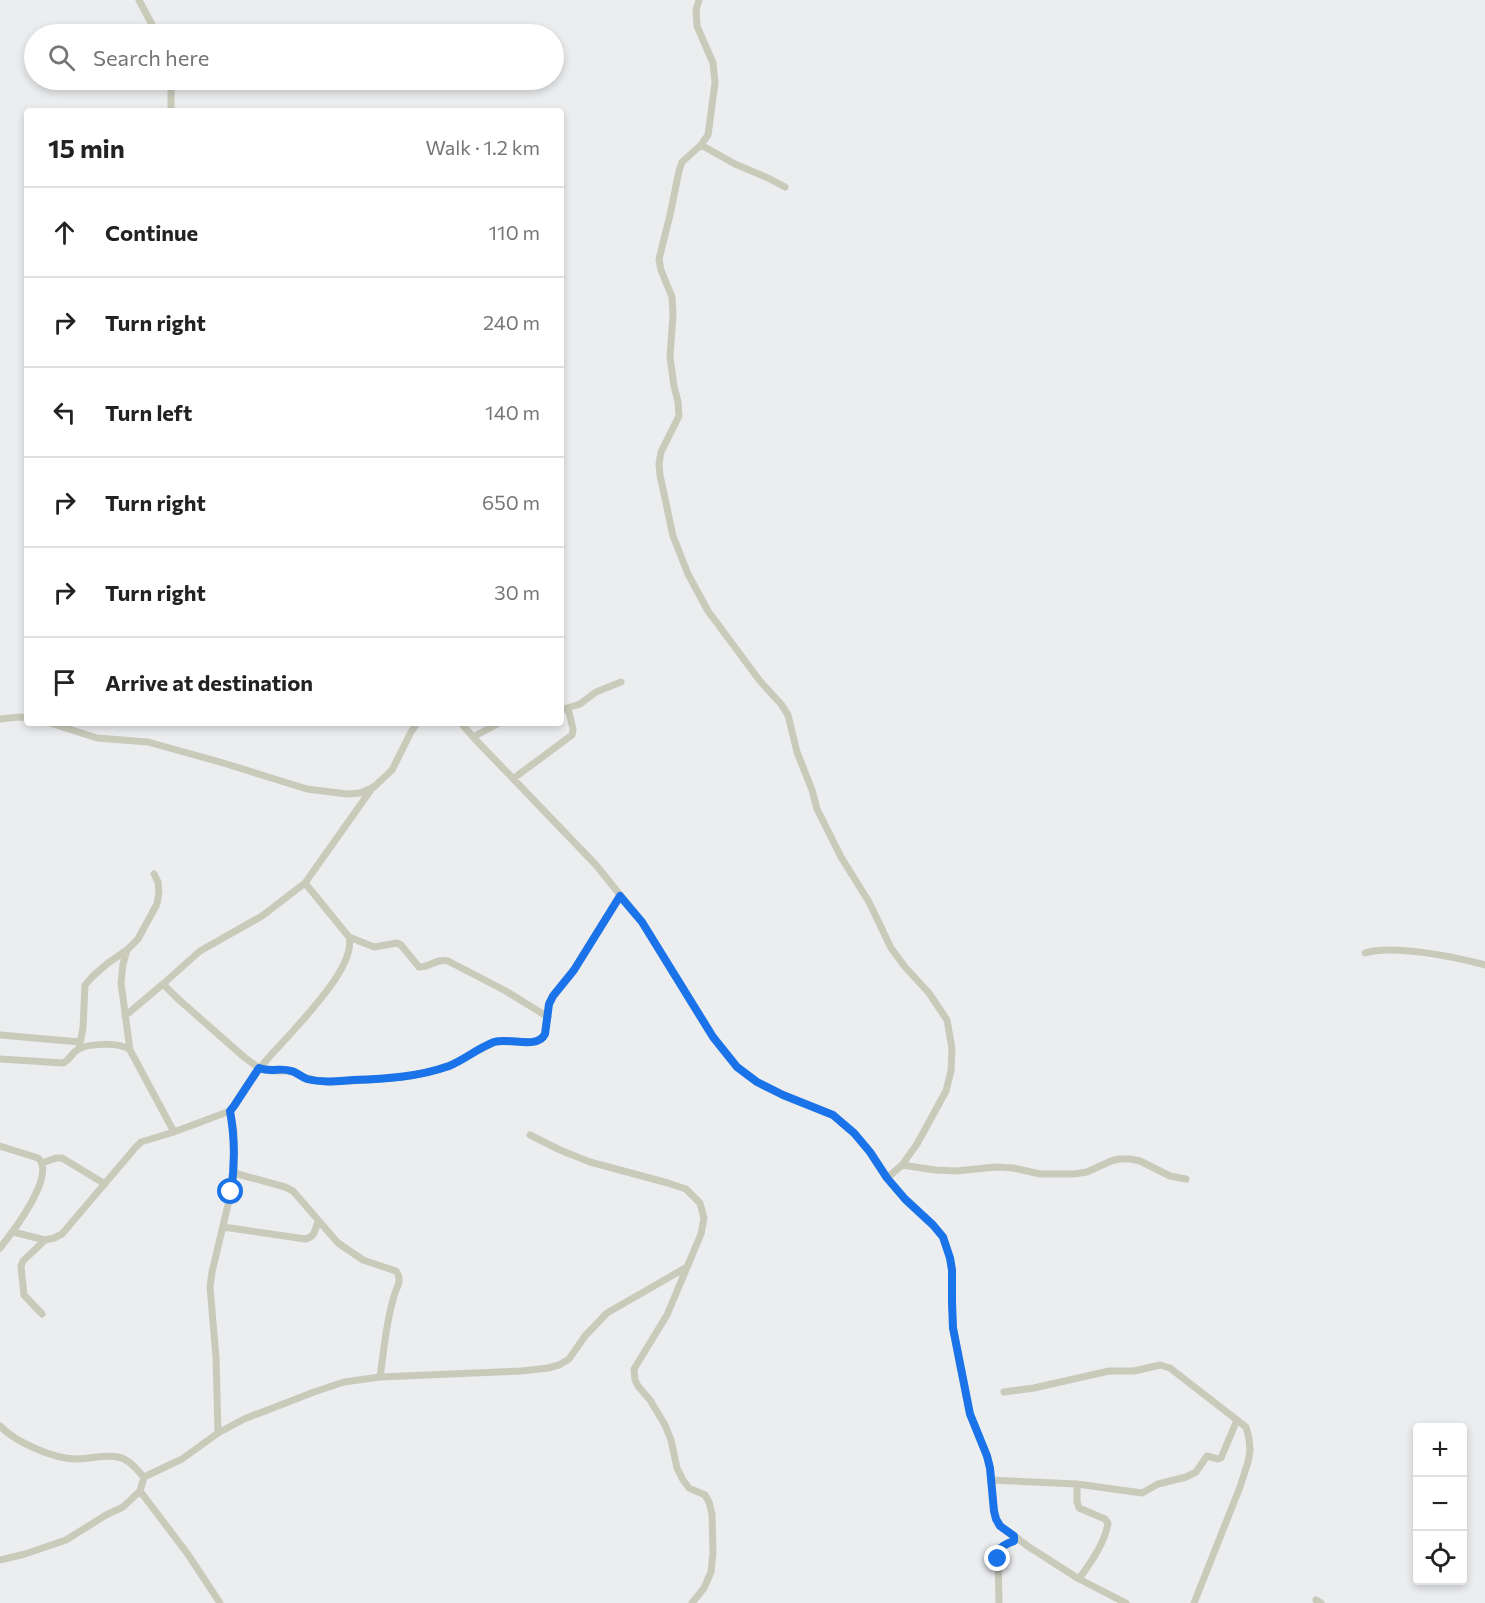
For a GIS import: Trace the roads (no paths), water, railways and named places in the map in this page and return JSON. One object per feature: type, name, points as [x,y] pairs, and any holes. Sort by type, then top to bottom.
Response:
[{"type":"street","points":[[139,0],[152,24]]},
{"type":"street","points":[[699,0],[696,10],[697,26],[713,63],[715,75],[708,135],[701,145],[682,162],[659,259],[672,297],[670,357],[679,416],[661,452],[660,476],[674,536],[688,574],[708,611],[732,646],[788,716],[797,752],[817,809],[841,857],[869,902],[891,948],[929,993],[947,1020],[952,1049],[951,1071],[946,1091],[917,1144],[902,1165],[887,1178]]},
{"type":"street","points":[[171,108],[172,90]]},
{"type":"street","points":[[701,145],[784,187]]},
{"type":"street","points":[[514,778],[572,735],[573,729],[565,709],[586,701],[602,688],[621,682]]},
{"type":"street","points":[[0,719],[24,718]]},
{"type":"street","points":[[59,726],[97,738],[148,742],[307,789],[360,794],[374,787]]},
{"type":"street","points":[[125,1016],[200,951],[262,916],[305,883],[374,787],[392,770],[415,726]]},
{"type":"street","points":[[464,726],[596,864],[642,922],[713,1037],[737,1067],[766,1087],[833,1115],[859,1139],[887,1178],[943,1237],[952,1270],[953,1328],[959,1362],[970,1414],[987,1456],[996,1519],[1000,1526],[1079,1579],[1126,1603]]},
{"type":"street","points":[[473,737],[493,726]]},
{"type":"street","points":[[0,1059],[63,1063],[68,1061],[80,1045],[85,985],[138,939],[157,904],[158,882],[154,874]]},
{"type":"street","points":[[13,1232],[45,1240],[62,1234],[141,1143],[230,1111],[259,1068],[320,1000],[337,977],[349,951],[351,943],[349,937],[305,883]]},
{"type":"street","points":[[163,984],[185,1006],[259,1068],[271,1071],[291,1071],[308,1079],[330,1082],[426,1073],[450,1065],[495,1042],[537,1042],[543,1038],[549,1004],[553,996],[574,970],[620,896]]},
{"type":"street","points":[[349,937],[374,947],[397,943],[419,967],[424,968],[439,960],[448,961],[504,990],[548,1017]]},
{"type":"street","points":[[127,950],[121,983],[130,1050],[174,1132]]},
{"type":"street","points":[[1365,953],[1375,950],[1407,951],[1485,965]]},
{"type":"street","points":[[0,1035],[88,1046],[116,1044],[130,1050]]},
{"type":"street","points":[[218,1433],[216,1357],[210,1287],[234,1173],[234,1130],[230,1111]]},
{"type":"street","points":[[530,1135],[590,1162],[686,1189],[700,1203],[704,1218],[701,1234],[667,1315],[634,1368],[638,1386],[650,1400],[665,1425],[683,1480],[689,1488],[705,1496],[712,1514],[711,1572],[704,1588],[692,1603]]},
{"type":"street","points":[[0,1146],[38,1158],[42,1163],[43,1171],[38,1190],[13,1232],[0,1248]]},
{"type":"street","points":[[42,1163],[62,1158],[105,1184]]},
{"type":"street","points":[[902,1165],[935,1170],[956,1171],[996,1167],[1040,1174],[1074,1174],[1087,1172],[1111,1161],[1130,1159],[1140,1161],[1170,1176],[1186,1179]]},
{"type":"street","points":[[234,1173],[293,1191],[338,1244],[363,1260],[399,1274],[391,1304],[380,1377]]},
{"type":"street","points":[[223,1227],[305,1239],[314,1235],[318,1221]]},
{"type":"street","points":[[42,1314],[24,1295],[21,1266],[23,1261],[45,1240]]},
{"type":"street","points":[[0,1560],[66,1540],[123,1507],[140,1491],[144,1477],[182,1459],[218,1433],[244,1419],[314,1392],[344,1382],[380,1377],[520,1371],[559,1365],[569,1359],[585,1336],[607,1313],[687,1267]]},
{"type":"street","points":[[1004,1392],[1034,1388],[1090,1374],[1134,1371],[1160,1365],[1170,1368],[1246,1427],[1250,1451],[1248,1462],[1194,1603]]},
{"type":"street","points":[[991,1480],[1077,1484],[1142,1493],[1158,1484],[1196,1472],[1207,1456],[1221,1458],[1237,1420]]},
{"type":"street","points":[[0,1426],[6,1432],[33,1447],[60,1457],[75,1459],[119,1457],[128,1461],[144,1477]]},
{"type":"street","points":[[1077,1484],[1079,1508],[1106,1519],[1108,1523],[1094,1557],[1079,1579]]},
{"type":"street","points":[[140,1491],[187,1552],[220,1603]]},
{"type":"street","points":[[999,1603],[998,1551],[1014,1541],[1014,1536]]}]
